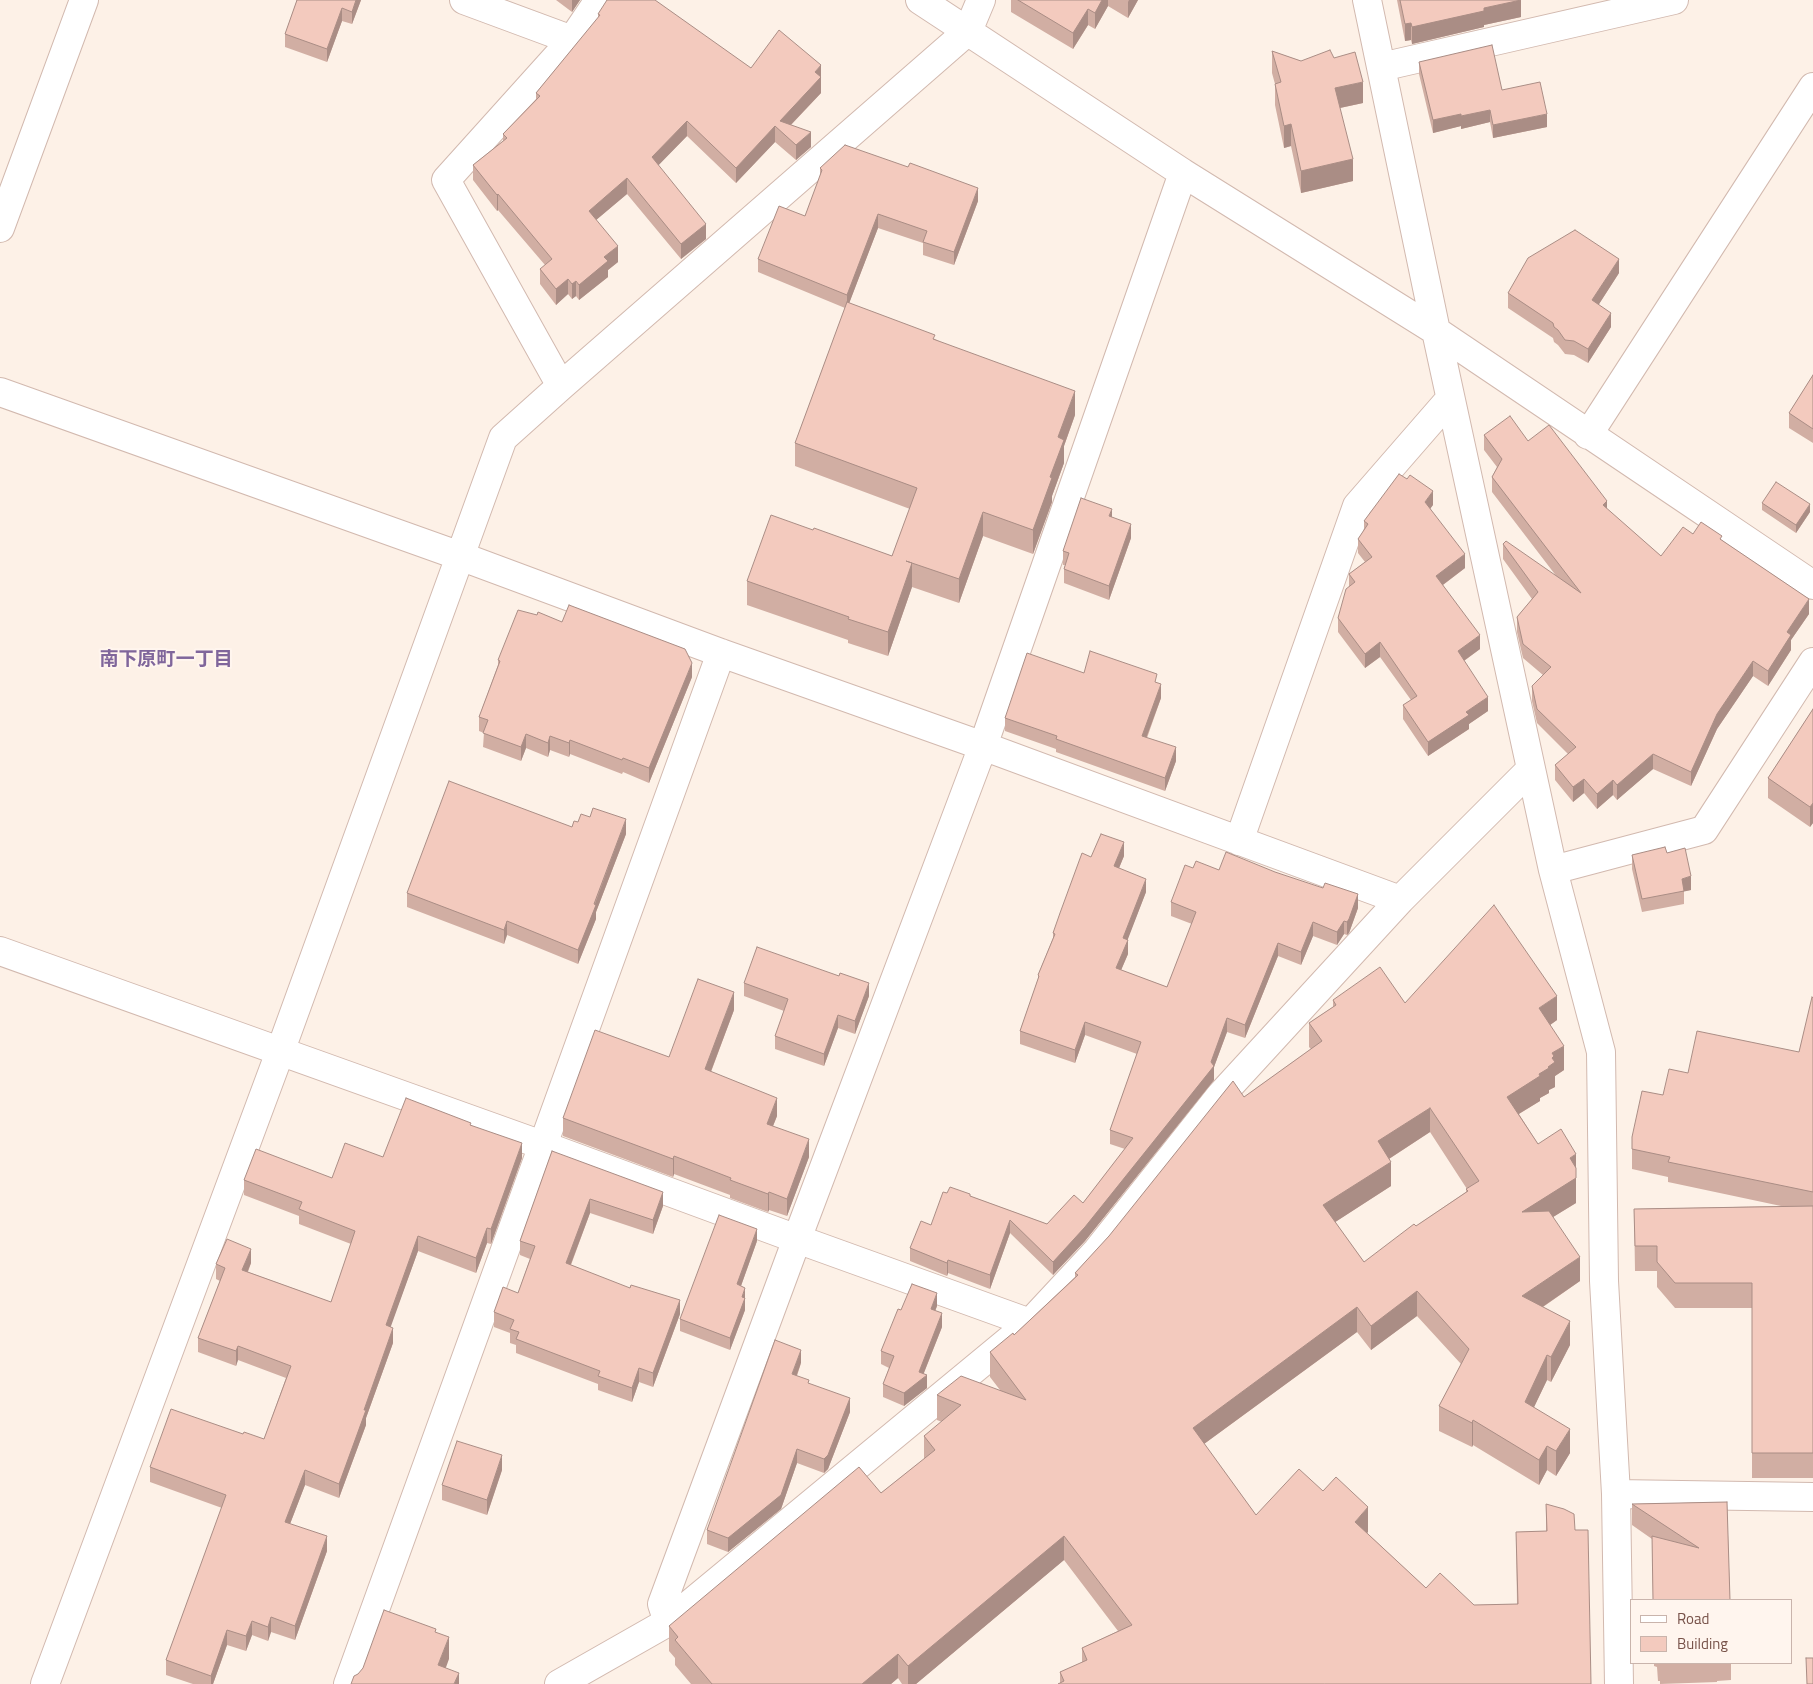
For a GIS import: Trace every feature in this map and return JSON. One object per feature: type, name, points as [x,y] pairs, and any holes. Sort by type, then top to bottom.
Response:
[{"type":"street","points":[[0,228],[84,0]]},
{"type":"street","points":[[464,0],[572,40]]},
{"type":"street","points":[[561,386],[446,180],[572,40],[599,0]]},
{"type":"street","points":[[920,0],[1183,173],[1436,331],[1813,585]]},
{"type":"street","points":[[45,1684],[280,1052],[504,438],[561,386],[968,31],[982,0]]},
{"type":"street","points":[[1367,0],[1450,399],[1553,870],[1601,1052],[1604,1281],[1616,1494],[1619,1684]]},
{"type":"street","points":[[1381,67],[1674,0]]},
{"type":"street","points":[[1588,435],[1813,87]]},
{"type":"street","points":[[668,1622],[662,1604],[796,1239],[983,746],[1183,173]]},
{"type":"street","points":[[0,392],[460,556],[1400,900]]},
{"type":"street","points":[[1239,841],[1357,506],[1450,399]]},
{"type":"street","points":[[348,1684],[721,653]]},
{"type":"street","points":[[1553,870],[1704,830],[1813,662]]},
{"type":"street","points":[[559,1684],[668,1622],[1030,1323],[1097,1251],[1220,1096],[1400,900],[1531,769]]},
{"type":"street","points":[[0,952],[542,1145],[1030,1323]]},
{"type":"street","points":[[1616,1494],[1813,1496]]},
{"type":"building","points":[[297,0],[356,0],[352,12],[342,8],[327,49],[285,34]]},
{"type":"building","points":[[607,0],[655,0],[751,68],[779,30],[821,65],[815,72],[821,77],[780,121],[811,132],[796,145],[775,126],[736,168],[687,121],[652,157],[706,224],[681,244],[627,178],[589,211],[618,246],[604,257],[608,261],[579,285],[576,281],[572,284],[568,279],[556,289],[540,269],[552,259],[473,165],[507,138],[503,134],[540,96],[536,93],[600,15],[598,14]]},
{"type":"building","points":[[1018,0],[1102,0],[1095,13],[1088,9],[1073,33]]},
{"type":"building","points":[[1400,0],[1521,0],[1484,8],[1484,11],[1412,27],[1411,23],[1405,24]]},
{"type":"building","points":[[1492,45],[1502,90],[1540,82],[1547,114],[1493,125],[1490,110],[1433,120],[1419,62]]},
{"type":"building","points":[[1330,50],[1334,58],[1355,52],[1363,82],[1335,88],[1353,159],[1301,171],[1291,124],[1284,126],[1275,84],[1281,82],[1272,51],[1301,61]]},
{"type":"building","points":[[845,145],[908,167],[910,163],[978,188],[954,252],[923,242],[927,231],[878,214],[847,295],[758,259],[779,206],[805,216],[822,170],[820,168]]},
{"type":"building","points":[[1575,230],[1619,259],[1592,300],[1611,313],[1588,349],[1574,341],[1565,340],[1553,323],[1508,293],[1528,258]]},
{"type":"building","points":[[847,302],[935,335],[933,339],[1075,391],[1058,437],[1064,440],[1033,530],[983,512],[959,579],[912,563],[888,632],[747,581],[771,515],[892,556],[917,488],[795,443]]},
{"type":"building","points":[[1813,375],[1813,429],[1789,413]]},
{"type":"building","points":[[1510,416],[1528,441],[1549,425],[1607,501],[1603,505],[1661,556],[1683,527],[1693,534],[1701,522],[1722,536],[1720,539],[1809,599],[1787,632],[1791,635],[1768,671],[1753,661],[1717,714],[1691,772],[1653,754],[1617,785],[1613,780],[1597,794],[1584,779],[1573,787],[1555,765],[1576,747],[1537,709],[1532,686],[1551,667],[1523,644],[1517,617],[1538,592],[1503,544],[1506,541],[1581,593],[1492,477],[1502,459],[1484,435]]},
{"type":"building","points":[[1399,474],[1407,479],[1410,475],[1433,491],[1425,502],[1465,554],[1436,576],[1480,635],[1458,651],[1488,697],[1466,712],[1469,715],[1428,742],[1403,705],[1417,696],[1380,642],[1365,654],[1338,618],[1346,589],[1355,582],[1349,574],[1372,557],[1358,539],[1368,524],[1364,521]]},
{"type":"building","points":[[1776,482],[1810,504],[1796,525],[1762,503]]},
{"type":"building","points":[[1081,498],[1112,509],[1109,516],[1131,524],[1109,586],[1064,569],[1069,553],[1063,551]]},
{"type":"building","points":[[569,605],[685,649],[692,663],[649,768],[570,740],[569,743],[550,736],[548,743],[526,734],[521,747],[483,733],[488,720],[479,717],[500,661],[498,660],[518,610],[537,615],[538,612],[562,622]]},
{"type":"building","points":[[1090,651],[1157,674],[1155,682],[1161,684],[1142,736],[1176,747],[1165,778],[1056,739],[1057,736],[1005,718],[1027,653],[1084,673]]},
{"type":"building","points":[[1813,709],[1813,803],[1810,807],[1768,778]]},
{"type":"building","points":[[449,781],[572,827],[574,821],[578,822],[581,814],[590,817],[593,808],[626,819],[578,950],[507,921],[504,930],[407,893]]},
{"type":"building","points":[[1101,834],[1124,842],[1114,866],[1146,879],[1123,938],[1128,940],[1116,968],[1167,987],[1196,912],[1171,902],[1185,865],[1193,868],[1196,861],[1219,870],[1226,852],[1275,872],[1323,888],[1325,883],[1358,894],[1349,919],[1347,922],[1344,921],[1337,932],[1313,922],[1301,952],[1278,943],[1245,1025],[1227,1018],[1211,1062],[1214,1066],[1085,1227],[1053,1262],[1010,1220],[990,1275],[948,1260],[947,1263],[910,1248],[921,1221],[931,1225],[943,1192],[947,1193],[950,1187],[1047,1224],[1074,1195],[1083,1203],[1133,1138],[1110,1130],[1141,1042],[1085,1022],[1075,1050],[1020,1031],[1082,853],[1091,857]]},
{"type":"building","points":[[1665,847],[1667,853],[1685,848],[1691,876],[1682,879],[1684,891],[1642,899],[1632,855]]},
{"type":"building","points":[[1494,905],[1557,996],[1539,1008],[1564,1046],[1552,1053],[1554,1056],[1552,1058],[1555,1062],[1549,1068],[1507,1097],[1538,1144],[1561,1129],[1576,1154],[1570,1158],[1576,1168],[1576,1178],[1522,1212],[1549,1211],[1580,1257],[1522,1296],[1570,1321],[1551,1357],[1547,1355],[1525,1402],[1570,1429],[1556,1451],[1547,1446],[1539,1460],[1473,1420],[1472,1423],[1439,1406],[1469,1349],[1417,1291],[1371,1326],[1357,1307],[1193,1428],[1256,1515],[1299,1469],[1323,1491],[1336,1477],[1368,1507],[1355,1522],[1426,1588],[1440,1573],[1474,1605],[1518,1604],[1516,1532],[1547,1531],[1546,1504],[1574,1514],[1575,1530],[1588,1530],[1591,1684],[1058,1684],[1064,1681],[1060,1672],[1087,1660],[1082,1648],[1132,1625],[1064,1536],[908,1666],[898,1654],[862,1684],[712,1684],[675,1640],[678,1637],[669,1626],[859,1467],[881,1493],[935,1450],[924,1436],[961,1405],[937,1395],[961,1376],[1026,1400],[990,1352],[1013,1333],[1014,1335],[1078,1275],[1075,1273],[1109,1236],[1233,1081],[1244,1097],[1322,1041],[1309,1023],[1336,1005],[1333,1000],[1380,967],[1405,1003]],"holes":[[[1430,1108],[1479,1181],[1466,1189],[1468,1191],[1416,1226],[1414,1224],[1364,1262],[1323,1205],[1391,1162],[1378,1141]]]},
{"type":"building","points":[[757,947],[839,976],[840,973],[869,983],[855,1021],[838,1015],[824,1054],[775,1036],[788,999],[744,983]]},
{"type":"building","points":[[698,979],[734,992],[705,1069],[777,1098],[767,1124],[809,1139],[787,1199],[730,1180],[731,1178],[674,1156],[673,1159],[563,1118],[595,1030],[669,1057]]},
{"type":"building","points":[[1812,997],[1813,1192],[1668,1162],[1670,1157],[1632,1149],[1632,1137],[1642,1091],[1663,1095],[1669,1069],[1688,1073],[1697,1031],[1799,1052]]},
{"type":"building","points":[[406,1098],[471,1123],[470,1125],[522,1143],[491,1229],[487,1228],[476,1258],[418,1236],[386,1325],[393,1328],[339,1484],[305,1470],[285,1522],[327,1536],[295,1626],[271,1617],[268,1627],[252,1621],[246,1636],[227,1630],[211,1676],[166,1660],[226,1495],[150,1467],[171,1409],[243,1434],[244,1432],[264,1439],[291,1366],[238,1346],[236,1351],[198,1338],[225,1268],[216,1264],[227,1239],[251,1249],[242,1270],[331,1302],[355,1231],[299,1209],[302,1202],[244,1180],[256,1149],[332,1178],[345,1143],[383,1157]]},
{"type":"building","points":[[552,1151],[663,1192],[653,1220],[590,1199],[566,1263],[630,1288],[631,1285],[680,1300],[653,1373],[639,1368],[632,1388],[598,1376],[600,1371],[516,1339],[519,1332],[510,1329],[514,1320],[494,1312],[503,1287],[518,1293],[535,1246],[520,1241]]},
{"type":"building","points":[[1813,1206],[1813,1453],[1752,1453],[1752,1283],[1675,1283],[1657,1262],[1657,1246],[1635,1246],[1634,1209]]},
{"type":"building","points":[[719,1215],[757,1229],[737,1284],[745,1288],[742,1297],[745,1298],[730,1338],[680,1319]]},
{"type":"building","points":[[912,1284],[937,1293],[931,1309],[942,1313],[919,1372],[927,1375],[904,1393],[883,1384],[894,1356],[881,1351],[898,1309],[901,1310]]},
{"type":"building","points":[[775,1340],[801,1350],[792,1374],[809,1380],[808,1383],[850,1398],[828,1455],[824,1459],[797,1449],[781,1495],[728,1538],[707,1530]]},
{"type":"building","points":[[457,1441],[502,1455],[487,1500],[442,1485]]},
{"type":"building","points":[[1727,1502],[1730,1599],[1653,1599],[1652,1536],[1699,1548],[1632,1504]]},
{"type":"building","points":[[384,1610],[436,1629],[435,1632],[449,1637],[438,1665],[459,1673],[454,1684],[351,1684],[354,1676],[363,1668]]},
{"type":"building","points":[[1806,1658],[1813,1658],[1813,1684],[1807,1684]]},
{"type":"district","name":"南下原町一丁目","points":[[166,660]]}]
